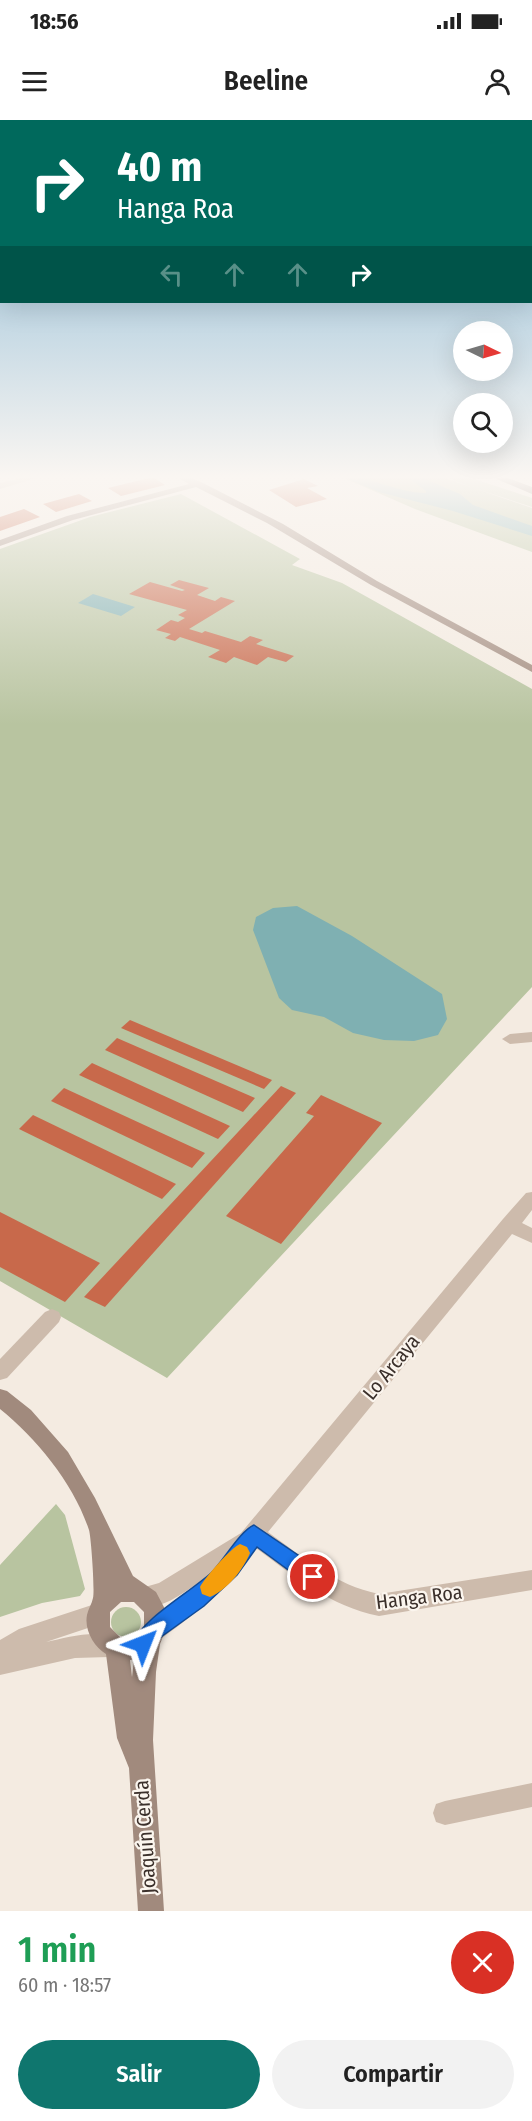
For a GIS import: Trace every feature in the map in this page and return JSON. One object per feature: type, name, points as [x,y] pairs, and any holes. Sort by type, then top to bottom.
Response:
[{"type":"street","points":[[335,559],[532,669]]},
{"type":"street","points":[[510,1039],[532,1037]]},
{"type":"street","name":"Lo Arcaya","points":[[151,1634],[197,1599],[222,1576],[508,1224],[532,1198]]},
{"type":"street","points":[[508,1224],[532,1236]]},
{"type":"street","points":[[0,1372],[52,1317]]},
{"type":"street","points":[[0,1397],[32,1423],[52,1445],[75,1478],[125,1583],[140,1594],[156,1611],[151,1634],[135,1648],[75,1647],[0,1664]]},
{"type":"street","points":[[99,1526],[101,1608],[99,1632],[113,1647]]},
{"type":"street","name":"Lo Arcaya","points":[[140,1594],[164,1593],[253,1536]]},
{"type":"street","name":"Hanga Roa","points":[[253,1536],[330,1589],[361,1602],[379,1605],[532,1580]]},
{"type":"street","points":[[0,1654],[19,1640],[101,1608],[119,1593],[140,1594]]},
{"type":"street","name":"Joaquín Cerda","points":[[151,1634],[143,1673],[139,1763],[151,1911]]},
{"type":"street","name":"Joaquín Cerda","points":[[113,1647],[129,1738],[139,1763]]},
{"type":"street","points":[[445,1813],[532,1795]]},
{"type":"green space","points":[[0,559],[299,559],[292,565],[342,583],[532,689],[532,987],[167,1378],[0,1281]]},
{"type":"green space","points":[[56,1504],[65,1515],[85,1589],[80,1596],[42,1603],[0,1617],[0,1565]]},
{"type":"green space","points":[[126,1607],[137,1611],[141,1622],[137,1633],[126,1637],[115,1633],[111,1622],[115,1611]]},
{"type":"water","points":[[93,594],[135,607],[121,616],[78,603]]},
{"type":"water","points":[[297,906],[352,936],[442,994],[447,1019],[438,1035],[414,1041],[384,1040],[353,1033],[324,1017],[292,1010],[279,998],[253,930],[256,917],[273,908]]},
{"type":"building","points":[[179,580],[209,588],[197,595],[215,601],[221,597],[235,601],[189,629],[202,633],[205,631],[241,642],[250,636],[263,640],[256,644],[294,656],[286,662],[268,657],[257,665],[234,657],[226,663],[208,657],[220,650],[180,637],[175,641],[165,638],[171,634],[156,630],[171,620],[178,622],[185,618],[178,615],[187,610],[129,594],[150,582],[185,590],[170,585]]},
{"type":"building","points":[[130,1020],[272,1080],[264,1089],[121,1028]]},
{"type":"building","points":[[117,1038],[255,1098],[243,1112],[105,1050]]},
{"type":"building","points":[[92,1063],[230,1126],[218,1139],[79,1075]]},
{"type":"building","points":[[281,1086],[296,1093],[105,1307],[84,1297]]},
{"type":"building","points":[[64,1088],[205,1153],[192,1168],[51,1101]]},
{"type":"building","points":[[321,1095],[382,1123],[281,1244],[226,1216],[314,1116],[306,1113]]},
{"type":"building","points":[[33,1115],[176,1184],[162,1199],[19,1129]]},
{"type":"building","points":[[0,1212],[100,1263],[65,1302],[0,1267]]},
{"type":"slow traffic","points":[[210,1587],[230,1568],[240,1553]]},
{"type":"route","points":[[143,1644],[154,1630],[197,1599],[230,1568],[254,1534],[313,1577]]}]
